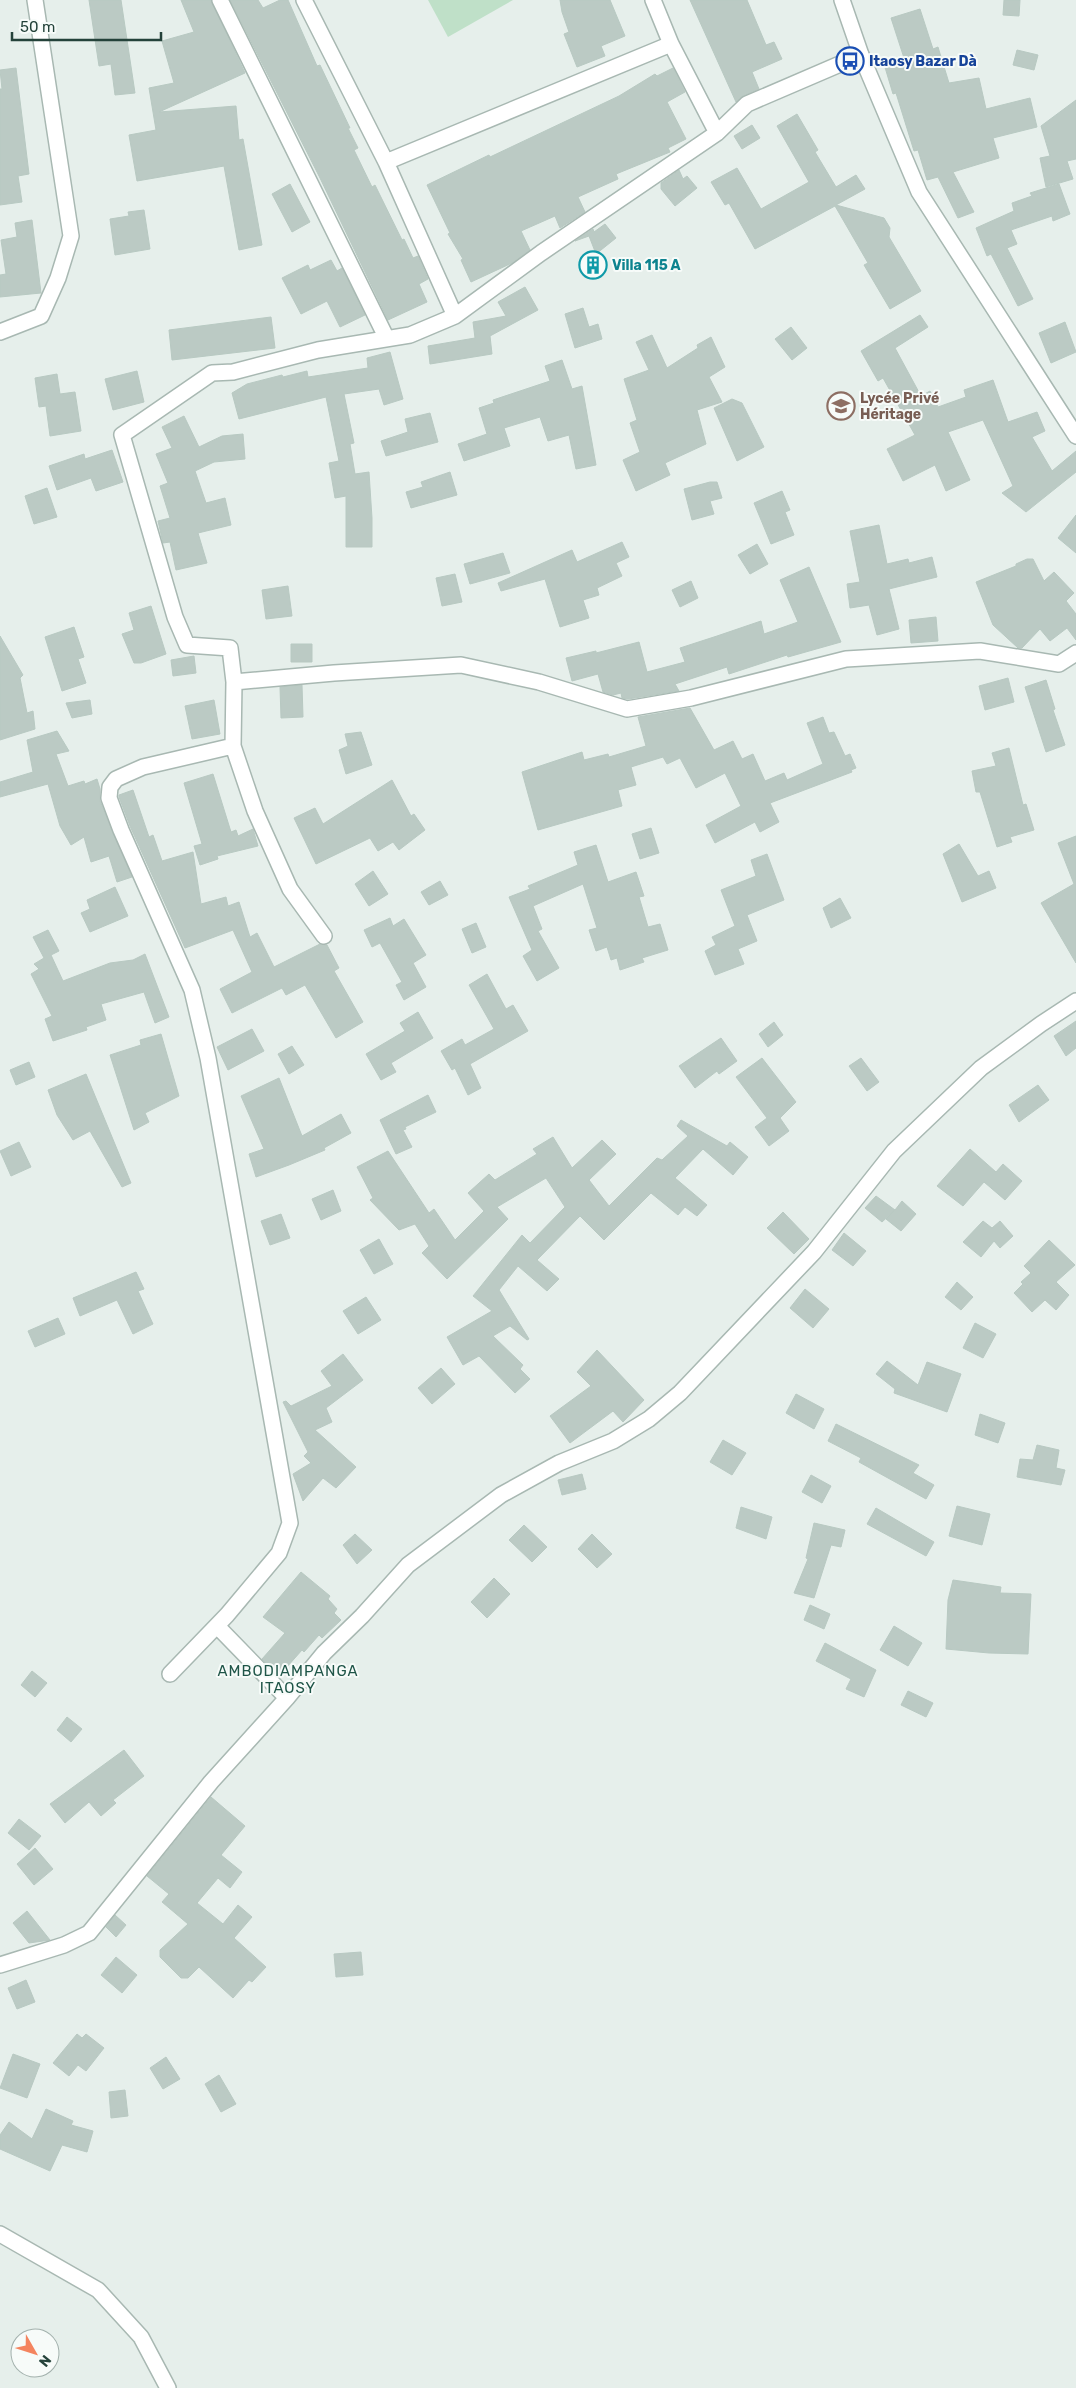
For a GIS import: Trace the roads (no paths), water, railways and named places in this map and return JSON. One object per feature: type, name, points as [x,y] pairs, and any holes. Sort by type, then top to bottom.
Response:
[{"type":"street","points":[[0,332],[41,316],[58,278],[71,236],[34,0]]},
{"type":"street","points":[[220,0],[386,337]]},
{"type":"street","points":[[304,0],[386,162],[455,316]]},
{"type":"street","points":[[653,0],[672,44],[716,133]]},
{"type":"street","points":[[842,0],[861,55],[919,192],[1076,436]]},
{"type":"street","points":[[386,162],[672,44]]},
{"type":"street","points":[[324,936],[290,889],[255,810],[233,746],[234,682],[230,648],[187,645],[175,617],[122,435],[212,373],[233,372],[318,350],[386,337],[410,335],[455,316],[541,253],[716,133],[747,104],[861,55]]},
{"type":"street","points":[[234,682],[334,672],[461,665],[539,682],[627,709],[691,698],[846,659],[980,651],[1059,664],[1076,653]]},
{"type":"street","points":[[170,1674],[217,1626],[279,1552],[290,1523],[208,1058],[192,990],[128,847],[109,798],[110,787],[116,779],[143,767],[233,746]]},
{"type":"street","points":[[0,1965],[64,1945],[89,1933],[211,1782],[287,1698],[324,1653],[362,1616],[408,1565],[501,1495],[559,1463],[613,1441],[649,1419],[680,1393],[814,1252],[894,1151],[981,1068],[1041,1024],[1076,1002]]},
{"type":"street","points":[[217,1626],[287,1698]]},
{"type":"street","points":[[0,2234],[98,2290],[141,2337],[168,2388]]},
{"type":"place","name":"Itaosy Bazar Dà","points":[[850,61]]},
{"type":"place","name":"Villa 115 A","points":[[593,265]]},
{"type":"place","name":"Lycée Privé Héritage","points":[[841,406]]},
{"type":"district","name":"AMBODIAMPANGA ITAOSY","points":[[288,1680]]}]
